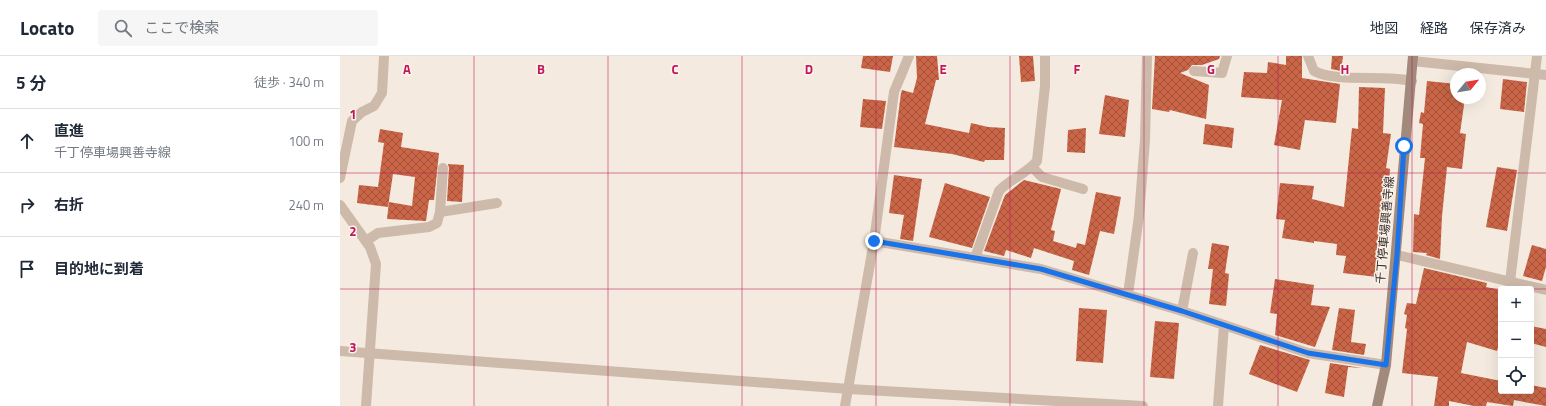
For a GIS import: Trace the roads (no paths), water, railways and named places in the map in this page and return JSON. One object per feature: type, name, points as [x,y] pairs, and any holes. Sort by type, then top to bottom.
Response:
[{"type":"main road","name":"千丁停車場興善寺線","points":[[1377,406],[1386,365],[1397,255],[1404,146],[1412,80],[1413,58]]},
{"type":"street","points":[[340,178],[352,121],[362,112],[374,106],[382,93],[384,56]]},
{"type":"street","points":[[846,406],[874,241],[894,92],[909,56]]},
{"type":"street","points":[[975,258],[999,191],[1032,167],[1037,161],[1045,86],[1045,56]]},
{"type":"street","points":[[1128,294],[1140,216],[1145,140],[1147,56]]},
{"type":"street","points":[[1194,71],[1222,73],[1227,56]]},
{"type":"street","points":[[1308,56],[1314,71],[1320,74],[1342,77],[1398,78],[1412,80]]},
{"type":"street","points":[[1510,282],[1537,56]]},
{"type":"street","points":[[1413,58],[1546,75]]},
{"type":"street","points":[[1032,167],[1042,177],[1083,189]]},
{"type":"street","points":[[366,242],[378,233],[429,228],[437,223],[440,212],[443,168]]},
{"type":"street","points":[[440,212],[498,203]]},
{"type":"street","points":[[340,205],[370,247],[376,264],[366,406]]},
{"type":"street","points":[[874,241],[1041,269],[1128,294],[1308,353],[1386,365]]},
{"type":"street","points":[[1182,311],[1193,253]]},
{"type":"street","points":[[1397,255],[1546,290]]},
{"type":"street","points":[[1218,406],[1224,325]]},
{"type":"street","points":[[340,352],[849,389],[1143,406]]}]
